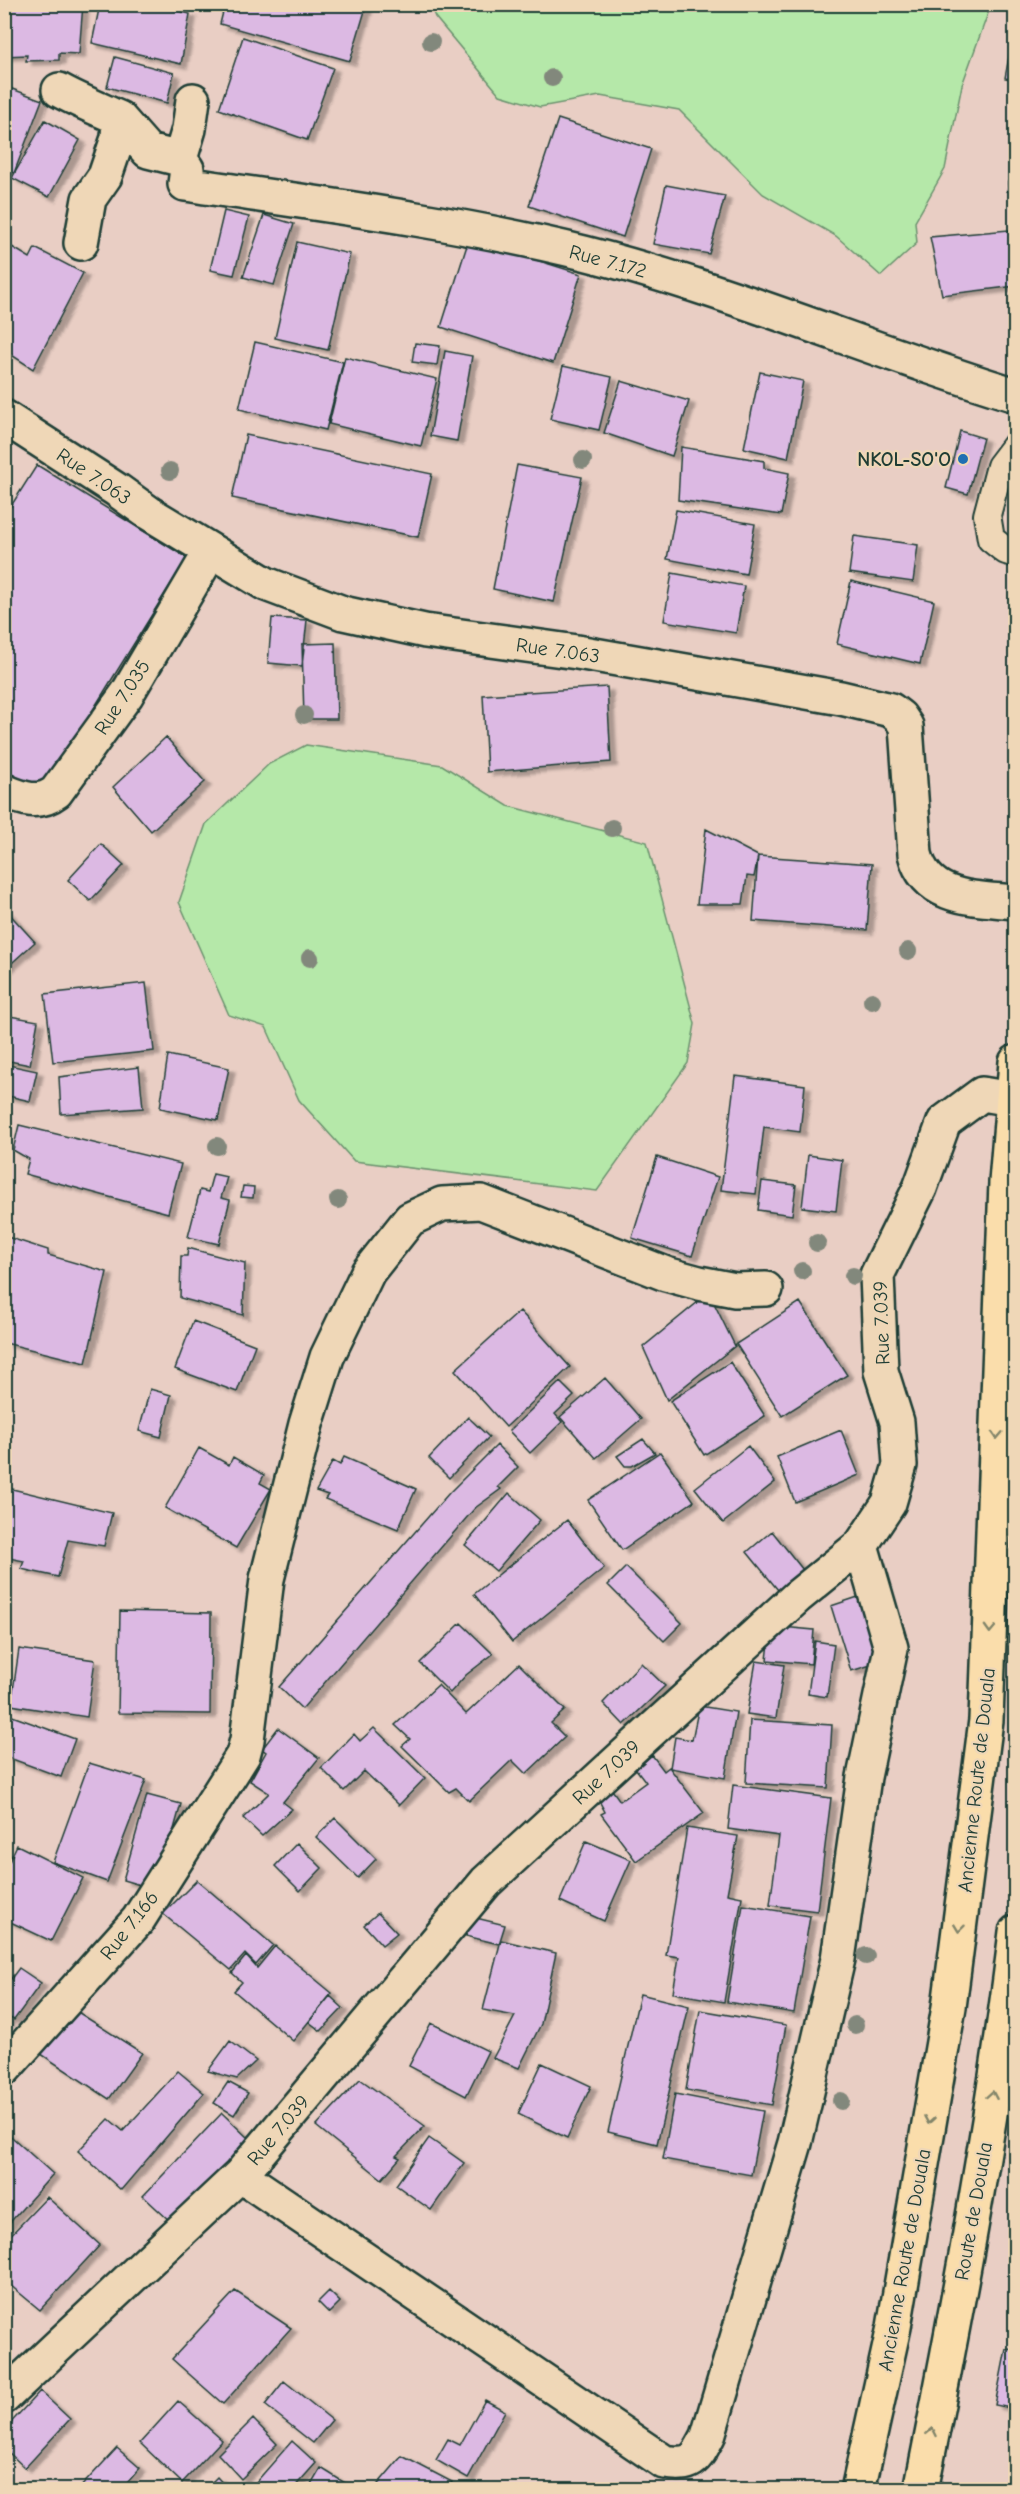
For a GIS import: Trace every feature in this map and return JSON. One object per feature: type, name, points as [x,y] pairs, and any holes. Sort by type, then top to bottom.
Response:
[{"type":"main road","name":"Ancienne Route de Douala","points":[[858,2490],[894,2327],[949,2007],[986,1720],[1006,1182],[1016,1062]]},
{"type":"main road","name":"Route de Douala","points":[[921,2490],[955,2313],[1005,2019],[1016,1932]]},
{"type":"street","points":[[59,90],[119,118],[118,138],[105,176],[89,199],[81,243]]},
{"type":"street","points":[[183,171],[193,100]]},
{"type":"street","name":"Rue 7.172","points":[[119,118],[148,151],[183,171],[368,211],[501,234],[585,254],[721,293],[950,375],[1016,395]]},
{"type":"street","name":"Rue 7.063","points":[[4,417],[117,490],[148,513],[266,584],[343,613],[425,631],[577,652],[716,675],[841,698],[891,710],[906,726],[914,844],[919,870],[929,882],[944,891],[963,896],[1016,902]]},
{"type":"street","name":"Rue 7.035","points":[[4,791],[36,801],[48,798],[56,792],[127,694],[210,551]]},
{"type":"street","name":"Rue 7.039","points":[[4,2397],[240,2175],[486,1882],[797,1597],[861,1545],[889,1503],[900,1465],[897,1422],[881,1371],[878,1275],[920,1188],[944,1122],[982,1094],[1012,1099]]},
{"type":"street","name":"Rue 7.166","points":[[4,2069],[138,1920],[243,1755],[247,1740],[267,1580],[306,1424],[327,1357],[369,1272],[410,1218],[442,1204],[481,1202],[666,1274],[735,1290],[766,1289]]},
{"type":"street","points":[[240,2175],[664,2462],[683,2465],[698,2456],[708,2436],[795,2143],[838,1959],[864,1776],[891,1648],[861,1545]]},
{"type":"lane","points":[[1016,445],[1000,466],[987,515],[990,539],[1006,551],[1016,554]]},
{"type":"green space","points":[[430,5],[991,5],[962,85],[945,169],[915,222],[917,243],[881,276],[836,236],[763,194],[679,110],[600,96],[540,107],[500,95],[435,17]]},
{"type":"green space","points":[[306,745],[442,765],[508,806],[647,842],[695,1024],[688,1063],[597,1191],[354,1161],[299,1100],[266,1027],[229,1015],[179,902],[206,824],[269,764]]},
{"type":"building","points":[[4,4],[83,4],[79,54],[59,53],[59,60],[26,61],[27,55],[4,56]]},
{"type":"building","points":[[100,4],[151,4],[190,14],[181,64],[92,43]]},
{"type":"building","points":[[225,4],[367,4],[350,61],[220,24]]},
{"type":"building","points":[[1016,20],[1016,80],[1005,78]]},
{"type":"building","points":[[243,37],[333,68],[307,140],[219,109]]},
{"type":"building","points":[[115,57],[174,73],[167,103],[107,87]]},
{"type":"building","points":[[4,86],[42,100],[14,173],[4,169]]},
{"type":"building","points":[[558,119],[651,149],[623,237],[529,206]]},
{"type":"building","points":[[45,120],[80,140],[49,197],[12,178]]},
{"type":"building","points":[[1016,146],[1016,192],[1007,191]]},
{"type":"building","points":[[666,185],[725,196],[709,254],[653,244]]},
{"type":"building","points":[[224,211],[249,217],[234,275],[210,270]]},
{"type":"building","points":[[264,215],[294,224],[274,285],[243,277]]},
{"type":"building","points":[[1009,230],[1016,265],[1016,286],[942,295],[930,237]]},
{"type":"building","points":[[469,239],[581,274],[553,363],[441,327]]},
{"type":"building","points":[[297,242],[350,254],[328,350],[275,338]]},
{"type":"building","points":[[12,247],[30,258],[35,248],[83,273],[33,369],[4,350],[4,258]]},
{"type":"building","points":[[255,342],[343,362],[326,430],[239,409]]},
{"type":"building","points":[[415,343],[440,346],[437,365],[412,362]]},
{"type":"building","points":[[445,351],[472,356],[457,441],[430,436]]},
{"type":"building","points":[[345,357],[437,379],[421,446],[329,424]]},
{"type":"building","points":[[563,366],[612,377],[599,430],[550,419]]},
{"type":"building","points":[[760,372],[803,381],[788,458],[744,448]]},
{"type":"building","points":[[621,381],[689,401],[672,456],[604,433]]},
{"type":"building","points":[[960,431],[983,438],[968,494],[946,488]]},
{"type":"building","points":[[246,435],[432,474],[418,537],[232,498]]},
{"type":"building","points":[[681,447],[764,461],[764,468],[789,473],[781,515],[678,500]]},
{"type":"building","points":[[37,465],[187,558],[42,792],[4,769],[4,517]]},
{"type":"building","points":[[517,465],[582,477],[554,602],[493,589]]},
{"type":"building","points":[[676,510],[755,524],[746,574],[667,559]]},
{"type":"building","points":[[854,536],[918,545],[913,582],[849,573]]},
{"type":"building","points":[[672,573],[744,586],[736,633],[664,621]]},
{"type":"building","points":[[851,581],[934,601],[920,664],[837,644]]},
{"type":"building","points":[[272,618],[307,620],[302,666],[268,663]]},
{"type":"building","points":[[335,643],[337,719],[304,719],[302,644]]},
{"type":"building","points":[[607,687],[611,762],[487,772],[483,695]]},
{"type":"building","points":[[166,737],[205,782],[151,831],[113,787]]},
{"type":"building","points":[[706,829],[758,856],[754,877],[747,876],[743,904],[697,904]]},
{"type":"building","points":[[101,844],[124,865],[90,901],[68,880]]},
{"type":"building","points":[[758,856],[872,864],[867,930],[753,921]]},
{"type":"building","points":[[4,908],[35,942],[4,970]]},
{"type":"building","points":[[146,983],[154,1051],[53,1062],[45,994]]},
{"type":"building","points":[[4,1015],[38,1021],[30,1065],[4,1060]]},
{"type":"building","points":[[168,1055],[229,1068],[218,1120],[160,1108]]},
{"type":"building","points":[[4,1064],[37,1071],[30,1101],[4,1095]]},
{"type":"building","points":[[139,1067],[143,1108],[61,1114],[59,1077]]},
{"type":"building","points":[[735,1076],[805,1085],[800,1132],[764,1127],[756,1194],[721,1190]]},
{"type":"building","points":[[19,1125],[181,1164],[168,1213],[25,1174],[29,1159],[13,1150]]},
{"type":"building","points":[[808,1155],[842,1160],[836,1211],[802,1207]]},
{"type":"building","points":[[657,1157],[718,1177],[692,1256],[632,1238]]},
{"type":"building","points":[[213,1174],[227,1177],[221,1198],[230,1200],[219,1244],[188,1237],[200,1190],[208,1192]]},
{"type":"building","points":[[762,1181],[796,1185],[792,1215],[758,1210]]},
{"type":"building","points":[[243,1186],[254,1187],[253,1198],[241,1197]]},
{"type":"building","points":[[4,1236],[48,1250],[48,1255],[107,1272],[86,1363],[5,1343],[7,1335],[4,1335]]},
{"type":"building","points":[[188,1248],[245,1263],[243,1315],[180,1298],[181,1256],[187,1256]]},
{"type":"building","points":[[709,1293],[735,1346],[667,1400],[643,1347]]},
{"type":"building","points":[[800,1302],[847,1375],[782,1416],[736,1344]]},
{"type":"building","points":[[520,1311],[570,1367],[506,1427],[455,1370]]},
{"type":"building","points":[[193,1321],[255,1345],[237,1392],[175,1369]]},
{"type":"building","points":[[730,1362],[765,1416],[704,1455],[670,1401]]},
{"type":"building","points":[[605,1378],[641,1419],[596,1458],[560,1417]]},
{"type":"building","points":[[560,1382],[574,1396],[555,1414],[562,1422],[530,1453],[509,1431]]},
{"type":"building","points":[[150,1389],[171,1395],[161,1437],[139,1431]]},
{"type":"building","points":[[468,1417],[489,1437],[449,1478],[429,1458]]},
{"type":"building","points":[[841,1430],[859,1475],[795,1502],[777,1457]]},
{"type":"building","points":[[643,1439],[655,1453],[632,1466],[625,1466],[617,1456]]},
{"type":"building","points":[[497,1445],[518,1467],[498,1487],[501,1489],[475,1508],[302,1709],[279,1687],[450,1492]]},
{"type":"building","points":[[748,1446],[775,1482],[723,1523],[695,1488]]},
{"type":"building","points":[[199,1448],[229,1465],[233,1457],[264,1475],[260,1483],[271,1489],[236,1548],[165,1508]]},
{"type":"building","points":[[660,1452],[694,1501],[622,1550],[588,1500]]},
{"type":"building","points":[[344,1457],[416,1489],[398,1529],[325,1499],[328,1495],[316,1491],[333,1461],[340,1465]]},
{"type":"building","points":[[4,1487],[112,1513],[104,1546],[68,1540],[58,1577],[21,1569],[24,1561],[4,1557]]},
{"type":"building","points":[[509,1493],[540,1520],[496,1571],[465,1545]]},
{"type":"building","points":[[567,1520],[604,1568],[512,1642],[474,1594]]},
{"type":"building","points":[[772,1531],[803,1570],[778,1590],[747,1552]]},
{"type":"building","points":[[626,1567],[682,1623],[664,1641],[608,1585]]},
{"type":"building","points":[[861,1596],[881,1662],[851,1671],[831,1606]]},
{"type":"building","points":[[120,1611],[211,1613],[210,1714],[118,1713]]},
{"type":"building","points":[[461,1623],[493,1654],[466,1675],[450,1693],[420,1663]]},
{"type":"building","points":[[771,1626],[814,1630],[811,1664],[767,1660]]},
{"type":"building","points":[[815,1641],[834,1644],[827,1697],[808,1694]]},
{"type":"building","points":[[19,1649],[95,1660],[87,1717],[11,1705]]},
{"type":"building","points":[[756,1661],[784,1665],[776,1718],[747,1714]]},
{"type":"building","points":[[641,1663],[665,1686],[624,1725],[603,1703]]},
{"type":"building","points":[[519,1664],[565,1710],[551,1723],[565,1737],[526,1774],[512,1760],[469,1801],[456,1788],[449,1792],[402,1746],[410,1739],[395,1725],[438,1685],[466,1714]]},
{"type":"building","points":[[699,1706],[736,1712],[725,1778],[670,1768],[675,1737],[692,1740]]},
{"type":"building","points":[[4,1713],[75,1739],[61,1777],[4,1756]]},
{"type":"building","points":[[750,1720],[832,1725],[828,1788],[746,1783]]},
{"type":"building","points":[[278,1728],[319,1758],[283,1802],[292,1809],[262,1836],[243,1818],[269,1793],[250,1781],[266,1752],[262,1749]]},
{"type":"building","points":[[374,1728],[425,1778],[399,1805],[364,1771],[344,1791],[321,1768],[354,1734],[360,1741]]},
{"type":"building","points":[[652,1755],[664,1771],[669,1767],[704,1813],[636,1861],[601,1814],[605,1812],[597,1797],[610,1787],[620,1801],[646,1782],[636,1769]]},
{"type":"building","points":[[89,1763],[146,1780],[107,1882],[53,1862]]},
{"type":"building","points":[[733,1785],[831,1798],[817,1911],[770,1905],[779,1836],[728,1829]]},
{"type":"building","points":[[147,1795],[181,1804],[157,1890],[123,1880]]},
{"type":"building","points":[[335,1818],[376,1859],[358,1878],[316,1837]]},
{"type":"building","points":[[687,1828],[738,1836],[727,1894],[742,1897],[724,2002],[673,1993],[679,1957],[666,1955]]},
{"type":"building","points":[[586,1841],[631,1860],[604,1921],[560,1901]]},
{"type":"building","points":[[297,1843],[322,1868],[300,1891],[275,1866]]},
{"type":"building","points":[[17,1845],[83,1878],[51,1941],[4,1919],[4,1872]]},
{"type":"building","points":[[197,1880],[273,1945],[256,1965],[245,1954],[231,1970],[163,1914]]},
{"type":"building","points":[[743,1905],[810,1916],[794,2013],[727,2002]]},
{"type":"building","points":[[378,1913],[397,1933],[382,1945],[364,1925]]},
{"type":"building","points":[[472,1917],[505,1925],[499,1944],[466,1936]]},
{"type":"building","points":[[501,1940],[556,1953],[541,2024],[519,2068],[493,2058],[515,2016],[483,2010]]},
{"type":"building","points":[[275,1946],[332,1993],[293,2041],[234,1991],[242,1982],[232,1973],[246,1956],[257,1968]]},
{"type":"building","points":[[19,1968],[41,1983],[14,2020],[10,2018],[5,2025],[4,1988]]},
{"type":"building","points":[[640,1994],[689,2006],[657,2144],[608,2132]]},
{"type":"building","points":[[330,1996],[343,2008],[321,2031],[309,2022]]},
{"type":"building","points":[[73,2009],[142,2053],[109,2099],[41,2054]]},
{"type":"building","points":[[700,2010],[786,2025],[772,2105],[686,2090]]},
{"type":"building","points":[[431,2023],[488,2051],[466,2096],[409,2066]]},
{"type":"building","points":[[230,2041],[256,2061],[237,2079],[208,2071]]},
{"type":"building","points":[[542,2063],[591,2086],[567,2138],[518,2114]]},
{"type":"building","points":[[178,2071],[204,2093],[121,2190],[78,2151],[109,2119],[123,2131]]},
{"type":"building","points":[[360,2079],[425,2126],[396,2156],[400,2158],[382,2179],[316,2126]]},
{"type":"building","points":[[228,2082],[248,2093],[234,2115],[214,2103]]},
{"type":"building","points":[[675,2094],[763,2111],[751,2175],[663,2159]]},
{"type":"building","points":[[222,2113],[250,2140],[171,2222],[143,2196]]},
{"type":"building","points":[[4,2130],[53,2174],[4,2229]]},
{"type":"building","points":[[429,2138],[464,2163],[431,2210],[396,2185]]},
{"type":"building","points":[[47,2197],[100,2245],[40,2310],[4,2280],[4,2242]]},
{"type":"building","points":[[235,2291],[291,2328],[223,2404],[172,2359]]},
{"type":"building","points":[[329,2291],[340,2302],[329,2313],[318,2302]]},
{"type":"building","points":[[1006,2349],[1016,2350],[1016,2409],[995,2405]]},
{"type":"building","points":[[284,2381],[332,2420],[313,2443],[265,2405]]},
{"type":"building","points":[[40,2391],[70,2419],[25,2468],[4,2448],[4,2430]]},
{"type":"building","points":[[485,2400],[505,2411],[468,2478],[436,2460],[448,2439],[460,2445]]},
{"type":"building","points":[[178,2401],[222,2440],[182,2483],[140,2443]]},
{"type":"building","points":[[253,2419],[277,2444],[241,2479],[218,2454]]},
{"type":"building","points":[[292,2441],[316,2463],[292,2490],[249,2490]]},
{"type":"building","points":[[117,2448],[140,2468],[121,2490],[78,2490]]},
{"type":"building","points":[[402,2456],[452,2482],[446,2490],[373,2490]]},
{"type":"building","points":[[321,2468],[353,2488],[352,2490],[308,2490]]},
{"type":"building","points":[[217,2477],[229,2490],[204,2490]]},
{"type":"place","name":"NKOL-SO'O","points":[[963,459]]}]
